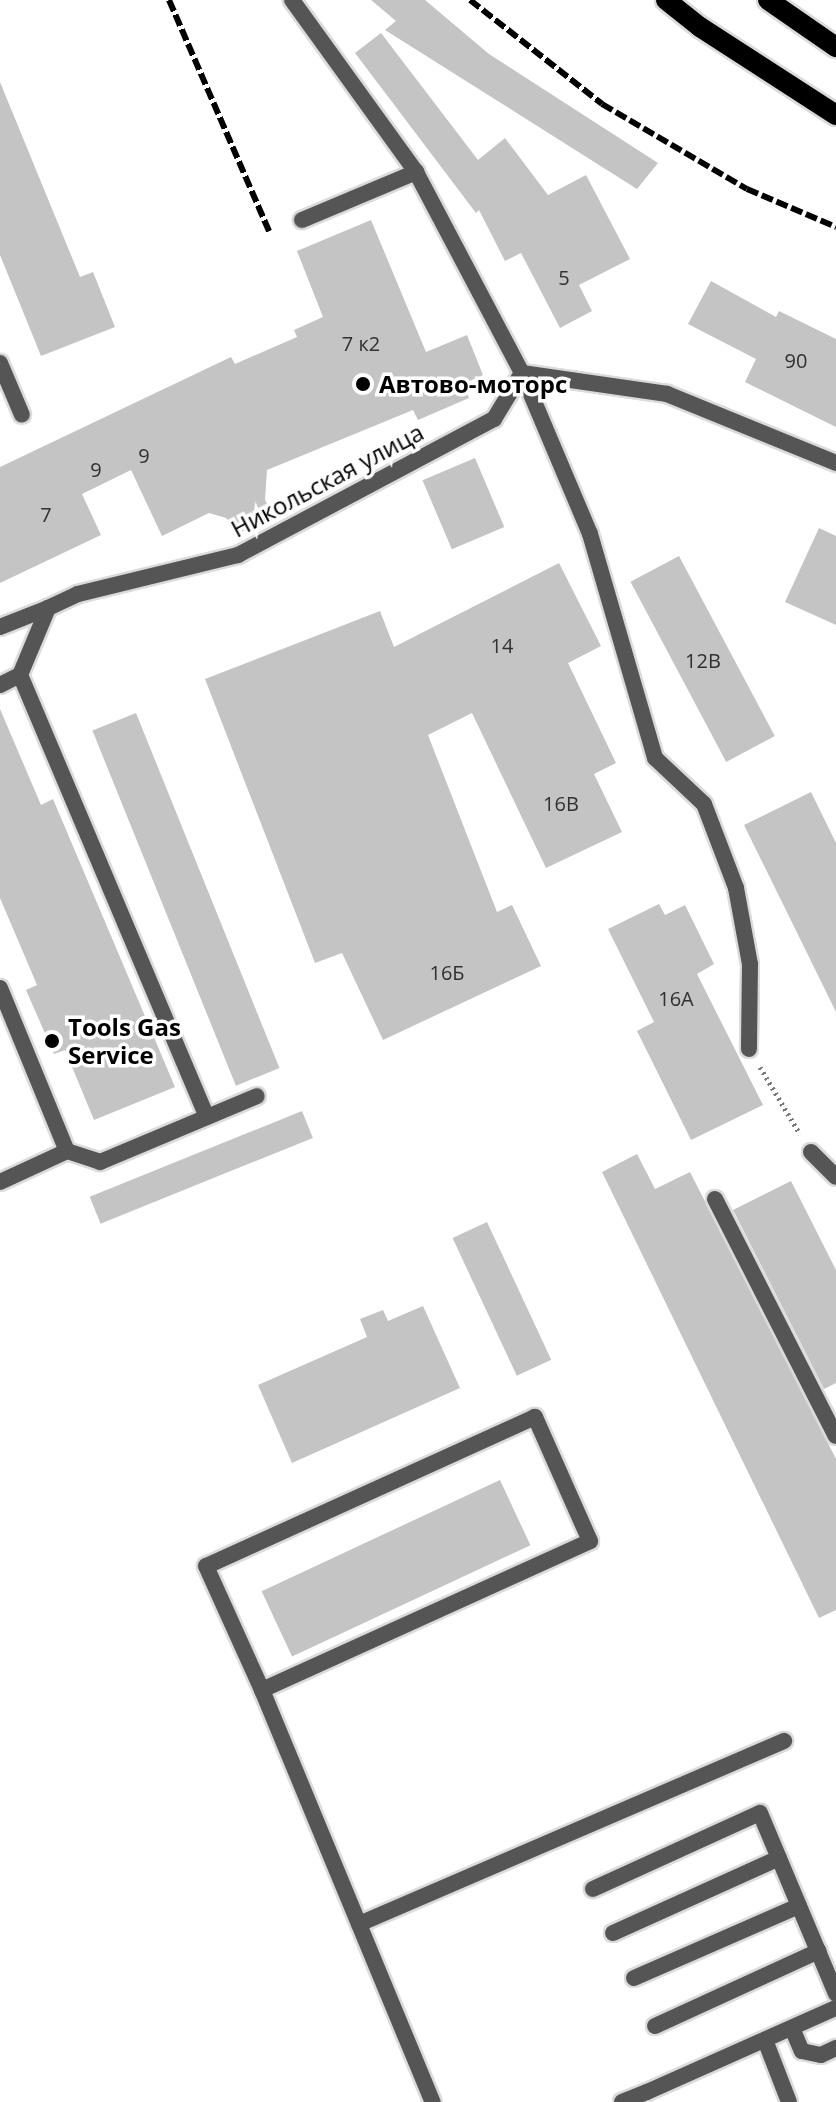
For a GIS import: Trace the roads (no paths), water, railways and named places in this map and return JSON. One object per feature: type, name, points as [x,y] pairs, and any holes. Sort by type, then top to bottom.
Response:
[{"type":"main road","points":[[666,0],[700,27],[836,115]]},
{"type":"main road","points":[[768,0],[836,47]]},
{"type":"street","points":[[292,0],[416,172],[522,373],[590,534],[655,758],[704,804],[736,888],[750,964],[749,1049]]},
{"type":"street","points":[[302,220],[416,172]]},
{"type":"street","points":[[0,363],[22,415]]},
{"type":"street","points":[[522,373],[667,394],[836,463]]},
{"type":"street","name":"Никольская улица","points":[[0,627],[78,594],[238,555],[494,419],[522,373]]},
{"type":"street","points":[[0,685],[20,675],[48,608]]},
{"type":"street","points":[[20,675],[206,1115]]},
{"type":"street","points":[[0,988],[6,1022],[67,1151]]},
{"type":"street","points":[[0,1182],[67,1151],[100,1162],[257,1096]]},
{"type":"street","points":[[811,1152],[836,1177]]},
{"type":"street","points":[[715,1199],[836,1436]]},
{"type":"street","points":[[262,1690],[590,1541],[535,1417],[206,1566],[262,1690],[433,2102]]},
{"type":"street","points":[[359,1924],[784,1741]]},
{"type":"street","points":[[593,1889],[760,1813],[836,1994]]},
{"type":"street","points":[[613,1933],[779,1858]]},
{"type":"street","points":[[634,1978],[799,1906]]},
{"type":"street","points":[[655,2026],[819,1951]]},
{"type":"street","points":[[622,2102],[836,2008]]},
{"type":"street","points":[[792,2028],[802,2051],[821,2055],[836,2048]]},
{"type":"street","points":[[765,2040],[789,2102]]},
{"type":"railway","points":[[169,0],[269,231]]},
{"type":"railway","points":[[470,0],[602,104],[747,189],[836,227]]},
{"type":"place","name":"Автово-моторс","points":[[363,384]]},
{"type":"place","name":"Tools Gas Service","points":[[52,1041]]}]
